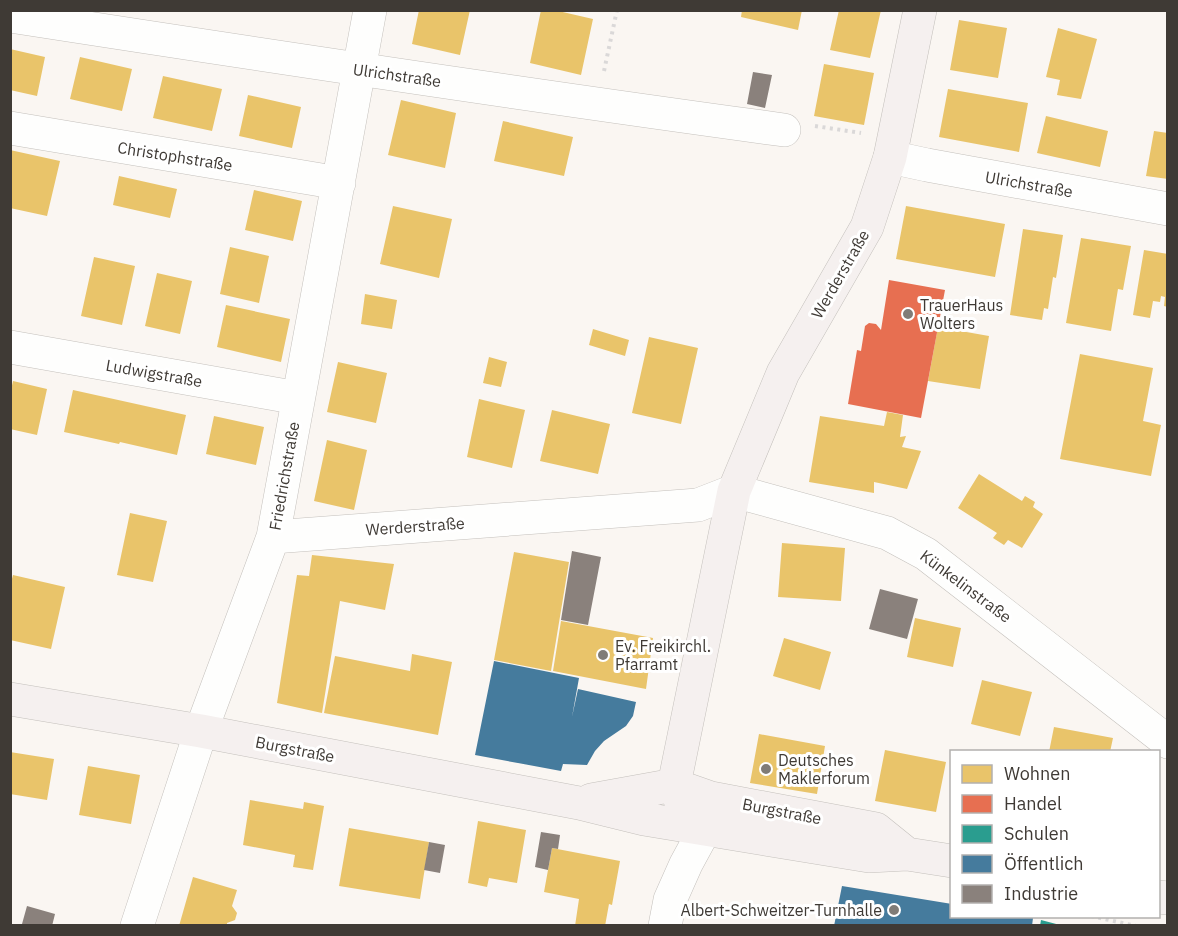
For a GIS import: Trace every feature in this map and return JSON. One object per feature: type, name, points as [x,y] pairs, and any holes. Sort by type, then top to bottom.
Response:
[{"type":"main road","name":"Werderstraße","points":[[674,785],[734,491],[783,374],[867,227],[892,148],[920,10]]},
{"type":"main road","name":"Burgstraße","points":[[10,699],[201,731],[579,802],[644,819],[869,856],[907,854],[950,861]]},
{"type":"main road","name":"Burgstraße","points":[[579,802],[674,785],[711,798],[876,829],[907,854]]},
{"type":"main road","points":[[674,785],[684,809],[705,829]]},
{"type":"street","name":"Friedrichstraße","points":[[137,926],[201,731],[273,537],[370,10]]},
{"type":"street","name":"Ulrichstraße","points":[[10,16],[596,105],[784,130]]},
{"type":"street","name":"Christophstraße","points":[[10,128],[339,183]]},
{"type":"street","name":"Ulrichstraße","points":[[892,148],[927,165],[1167,209]]},
{"type":"street","name":"Ludwigstraße","points":[[10,348],[298,398]]},
{"type":"street","name":"Werderstraße","points":[[273,537],[698,505],[734,491]]},
{"type":"street","name":"Künkelinstraße","points":[[734,491],[887,533],[926,554],[1167,742]]},
{"type":"street","points":[[665,926],[670,900],[705,829]]},
{"type":"path","points":[[596,105],[617,10]]},
{"type":"path","points":[[784,130],[812,126],[892,148]]},
{"type":"path","points":[[1100,918],[1136,926]]},
{"type":"building: Wohnen","points":[[419,10],[470,10],[460,55],[412,44]]},
{"type":"building: Wohnen","points":[[541,10],[554,10],[593,19],[581,75],[530,63]]},
{"type":"building: Wohnen","points":[[742,10],[802,10],[798,30],[741,17]]},
{"type":"building: Wohnen","points":[[839,10],[881,10],[870,58],[830,50]]},
{"type":"building: Wohnen","points":[[959,20],[1007,28],[998,78],[950,70]]},
{"type":"building: Wohnen","points":[[1058,28],[1097,39],[1081,99],[1057,95],[1060,80],[1046,77]]},
{"type":"building: Wohnen","points":[[10,49],[45,57],[37,96],[10,90]]},
{"type":"building: Wohnen","points":[[80,57],[132,69],[122,111],[70,99]]},
{"type":"building: Wohnen","points":[[824,64],[874,73],[864,125],[814,116]]},
{"type":"building: Wohnen","points":[[163,76],[222,89],[212,131],[153,118]]},
{"type":"building: Wohnen","points":[[948,89],[1028,103],[1019,152],[939,137]]},
{"type":"building: Wohnen","points":[[248,95],[301,107],[292,148],[239,136]]},
{"type":"building: Wohnen","points":[[401,100],[456,113],[445,168],[388,155]]},
{"type":"building: Wohnen","points":[[1046,116],[1108,131],[1100,167],[1037,153]]},
{"type":"building: Wohnen","points":[[503,121],[573,137],[564,176],[494,161]]},
{"type":"building: Wohnen","points":[[1154,131],[1168,133],[1168,179],[1146,176]]},
{"type":"building: Wohnen","points":[[10,150],[60,161],[47,216],[10,208]]},
{"type":"building: Wohnen","points":[[119,176],[177,189],[170,218],[113,205]]},
{"type":"building: Wohnen","points":[[254,190],[302,201],[293,241],[245,230]]},
{"type":"building: Wohnen","points":[[393,206],[452,219],[439,278],[380,264]]},
{"type":"building: Wohnen","points":[[906,206],[1005,224],[995,277],[896,259]]},
{"type":"building: Wohnen","points":[[1023,229],[1063,235],[1056,278],[1053,277],[1048,309],[1044,308],[1042,320],[1010,315]]},
{"type":"building: Wohnen","points":[[1081,238],[1131,246],[1123,290],[1118,289],[1111,331],[1066,323]]},
{"type":"building: Wohnen","points":[[230,247],[269,256],[259,303],[220,294]]},
{"type":"building: Wohnen","points":[[1144,250],[1168,254],[1168,307],[1164,306],[1165,297],[1161,296],[1160,302],[1153,301],[1150,318],[1133,315]]},
{"type":"building: Wohnen","points":[[94,257],[135,266],[122,325],[81,316]]},
{"type":"building: Wohnen","points":[[157,273],[192,281],[180,334],[145,326]]},
{"type":"building: Wohnen","points":[[365,294],[397,300],[392,329],[361,324]]},
{"type":"building: Wohnen","points":[[226,305],[290,319],[281,362],[217,347]]},
{"type":"building: Wohnen","points":[[938,327],[989,336],[980,389],[928,381]]},
{"type":"building: Wohnen","points":[[593,329],[629,340],[625,356],[589,345]]},
{"type":"building: Wohnen","points":[[649,337],[698,348],[681,424],[632,413]]},
{"type":"building: Wohnen","points":[[1080,354],[1153,368],[1143,421],[1161,425],[1151,476],[1060,459]]},
{"type":"building: Wohnen","points":[[489,357],[507,362],[501,387],[483,383]]},
{"type":"building: Wohnen","points":[[338,362],[387,373],[376,423],[327,412]]},
{"type":"building: Wohnen","points":[[13,381],[47,389],[37,435],[10,429],[10,394]]},
{"type":"building: Wohnen","points":[[73,390],[186,415],[177,455],[64,432]]},
{"type":"building: Wohnen","points":[[479,399],[525,410],[512,468],[467,457]]},
{"type":"building: Wohnen","points":[[552,410],[610,424],[598,474],[540,461]]},
{"type":"building: Wohnen","points":[[887,412],[903,415],[900,437],[906,436],[902,447],[921,451],[907,489],[874,482],[874,493],[809,482],[820,416],[884,426]]},
{"type":"building: Wohnen","points":[[214,416],[264,427],[256,465],[206,454]]},
{"type":"building: Wohnen","points":[[327,440],[367,450],[354,510],[314,501]]},
{"type":"building: Wohnen","points":[[979,474],[1022,501],[1025,496],[1035,502],[1033,507],[1043,514],[1022,548],[1008,540],[1004,545],[993,538],[997,533],[958,508]]},
{"type":"building: Wohnen","points":[[130,513],[167,521],[153,582],[117,575]]},
{"type":"building: Wohnen","points":[[782,543],[845,548],[841,601],[778,597]]},
{"type":"building: Wohnen","points":[[514,552],[569,562],[551,671],[494,660]]},
{"type":"building: Wohnen","points":[[312,555],[394,564],[385,610],[340,601],[322,713],[277,703],[297,575],[309,576]]},
{"type":"building: Wohnen","points":[[13,575],[65,587],[51,649],[10,640],[10,586]]},
{"type":"building: Wohnen","points":[[915,618],[961,628],[953,667],[907,657]]},
{"type":"building: Wohnen","name":"Ev. Freikirchl. Pfarramt","points":[[561,621],[653,638],[646,689],[553,671]]},
{"type":"building: Wohnen","points":[[784,638],[831,652],[820,690],[773,676]]},
{"type":"building: Wohnen","points":[[412,654],[452,662],[438,735],[324,713],[335,656],[410,671]]},
{"type":"building: Wohnen","points":[[982,680],[1032,692],[1020,736],[971,724]]},
{"type":"building: Wohnen","points":[[1054,727],[1113,738],[1110,750],[1049,750]]},
{"type":"building: Wohnen","points":[[759,734],[825,746],[817,794],[750,783]]},
{"type":"building: Wohnen","points":[[885,750],[946,762],[936,812],[875,801]]},
{"type":"building: Wohnen","points":[[10,752],[54,759],[47,800],[10,794]]},
{"type":"building: Wohnen","points":[[88,766],[140,775],[131,824],[79,815]]},
{"type":"building: Wohnen","points":[[250,800],[303,809],[304,802],[324,806],[313,870],[293,867],[295,855],[243,845]]},
{"type":"building: Wohnen","points":[[478,821],[526,830],[517,883],[489,878],[487,887],[468,883]]},
{"type":"building: Wohnen","points":[[349,828],[429,842],[420,899],[339,886]]},
{"type":"building: Wohnen","points":[[552,848],[620,861],[612,905],[609,904],[605,926],[575,926],[579,899],[544,892]]},
{"type":"building: Wohnen","points":[[193,877],[237,890],[232,906],[237,913],[235,920],[227,923],[227,926],[179,926]]},
{"type":"building: Handel","points":[[889,280],[945,290],[921,418],[848,404],[857,350],[861,351],[865,326],[869,323],[876,324],[881,330]]},
{"type":"building: Schulen","points":[[1041,920],[1060,925],[1060,926],[1040,926]]},
{"type":"building: Öffentlich","points":[[494,661],[579,678],[572,717],[578,689],[636,702],[633,716],[626,726],[604,741],[587,765],[563,764],[561,771],[475,755]]},
{"type":"building: Öffentlich","name":"Albert-Schweitzer-Turnhalle","points":[[842,886],[950,904],[950,918],[1033,918],[1032,926],[834,926]]},
{"type":"building: Industrie","points":[[753,72],[772,75],[765,108],[747,104]]},
{"type":"building: Industrie","points":[[572,551],[601,557],[588,625],[561,620]]},
{"type":"building: Industrie","points":[[880,589],[918,599],[907,639],[869,629]]},
{"type":"building: Industrie","points":[[541,832],[560,835],[558,849],[552,848],[548,870],[535,867]]},
{"type":"building: Industrie","points":[[429,842],[445,845],[440,873],[424,870]]},
{"type":"building: Industrie","points":[[27,906],[55,914],[52,926],[22,924]]},
{"type":"place","name":"TrauerHaus Wolters","points":[[908,314]]},
{"type":"place","name":"Ev. Freikirchl. Pfarramt","points":[[603,655]]},
{"type":"place","name":"Deutsches Maklerforum","points":[[766,769]]},
{"type":"place","name":"Albert-Schweitzer-Turnhalle","points":[[894,910]]}]
